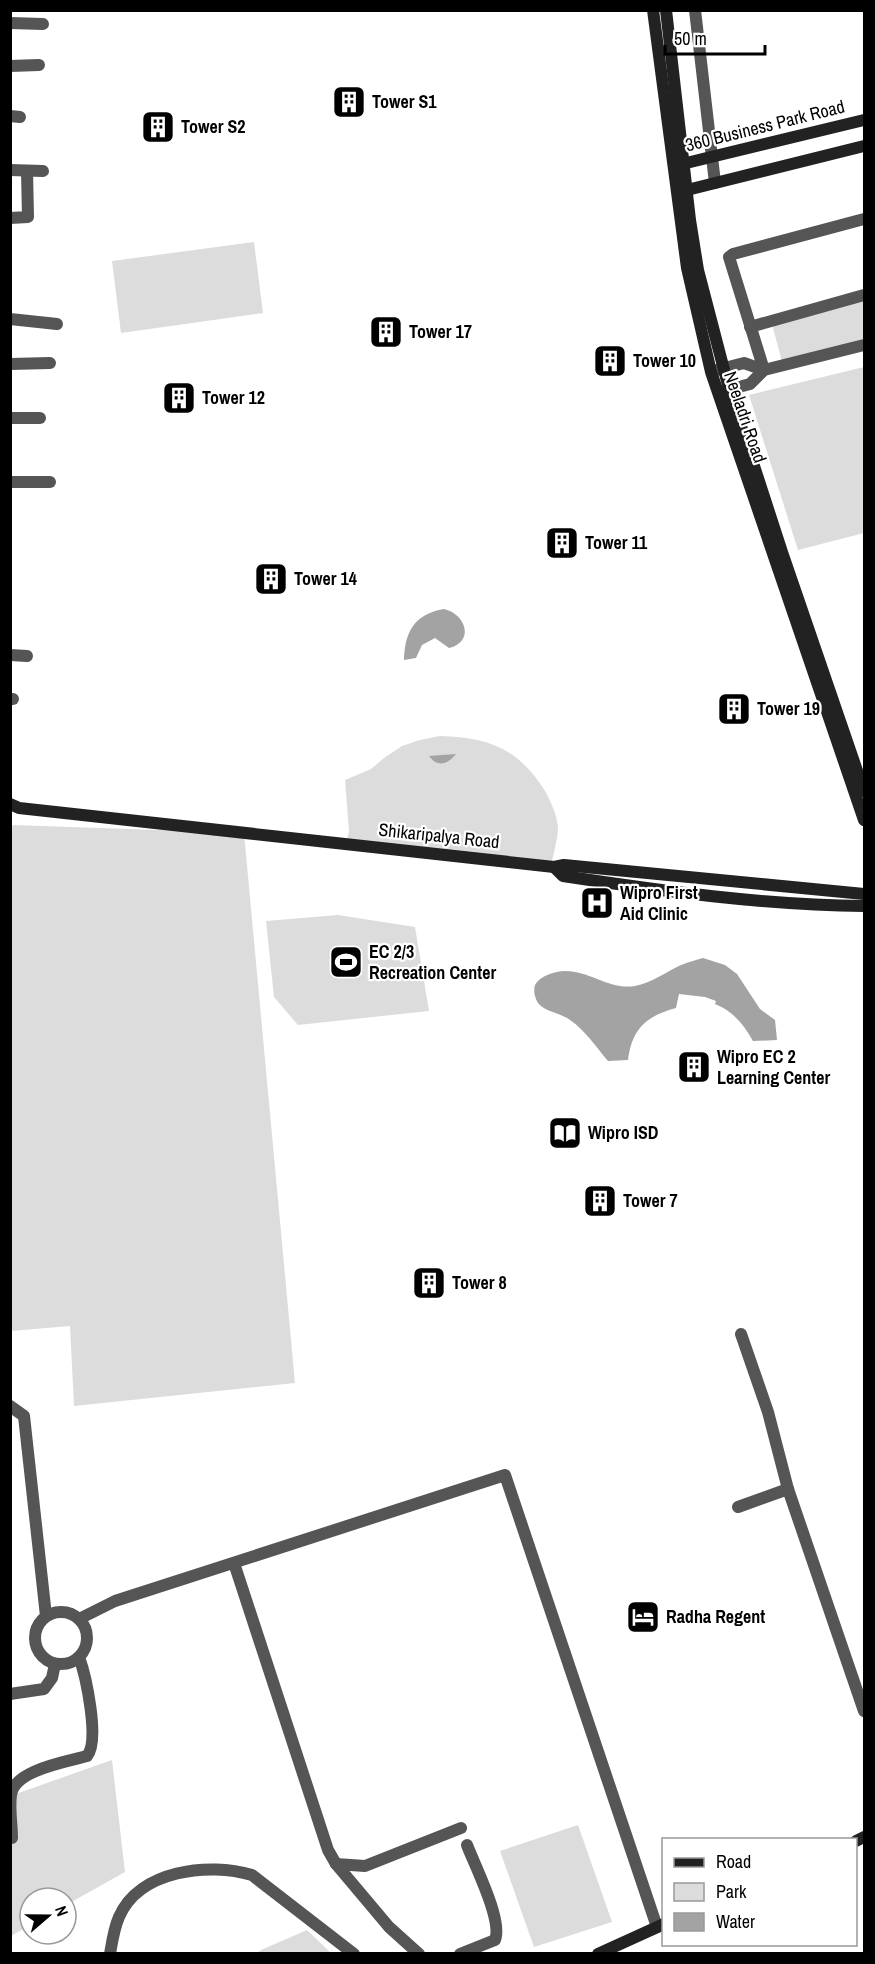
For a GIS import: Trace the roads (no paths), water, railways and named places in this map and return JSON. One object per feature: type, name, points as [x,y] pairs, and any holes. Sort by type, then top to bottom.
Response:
[{"type":"main road","name":"Neeladri Road","points":[[653,10],[682,191],[698,270],[724,368],[723,391],[864,820]]},
{"type":"main road","name":"Neeladri Road","points":[[666,10],[678,165]]},
{"type":"main road","name":"360 Business Park Road","points":[[678,165],[864,120]]},
{"type":"main road","points":[[682,191],[864,146]]},
{"type":"main road","name":"Neeladri Road","points":[[682,191],[687,268],[711,372],[723,391],[782,552],[864,791]]},
{"type":"main road","name":"Shikaripalya Road","points":[[10,804],[19,808],[554,867],[564,865],[864,894]]},
{"type":"main road","points":[[554,867],[563,876],[640,888],[764,901],[864,906]]},
{"type":"main road","points":[[597,1953],[660,1926]]},
{"type":"street","points":[[695,10],[715,183]]},
{"type":"street","points":[[10,23],[43,24]]},
{"type":"street","points":[[10,66],[39,65]]},
{"type":"street","points":[[10,170],[43,171]]},
{"type":"street","points":[[10,218],[28,217],[27,171]]},
{"type":"street","points":[[764,370],[729,257],[733,254],[864,219]]},
{"type":"street","points":[[750,327],[864,295]]},
{"type":"street","points":[[10,319],[57,324]]},
{"type":"street","points":[[723,391],[750,384],[764,370],[864,345]]},
{"type":"street","points":[[10,364],[50,363]]},
{"type":"street","points":[[711,372],[744,363],[764,370]]},
{"type":"street","points":[[10,418],[40,418]]},
{"type":"street","points":[[10,482],[50,482]]},
{"type":"street","points":[[10,655],[27,656]]},
{"type":"street","points":[[741,1334],[768,1412],[788,1489],[858,1675],[864,1711]]},
{"type":"street","points":[[10,1406],[24,1416],[46,1616]]},
{"type":"street","points":[[79,1618],[115,1601],[504,1475],[660,1926]]},
{"type":"street","points":[[738,1507],[788,1489]]},
{"type":"street","points":[[234,1563],[328,1850],[336,1864],[389,1927],[419,1953]]},
{"type":"street","points":[[63,1612],[79,1618],[84,1625],[87,1642],[79,1657],[64,1664],[55,1664],[41,1655],[34,1639],[35,1630],[46,1616],[63,1612]]},
{"type":"street","points":[[12,1838],[11,1796],[18,1780],[39,1770],[87,1756],[91,1751],[92,1735],[86,1675],[79,1657]]},
{"type":"street","points":[[10,1694],[37,1692],[44,1689],[52,1678],[55,1664]]},
{"type":"street","points":[[336,1864],[365,1866],[461,1828]]},
{"type":"street","points":[[460,1953],[495,1940],[498,1933],[496,1919],[467,1845]]},
{"type":"street","points":[[110,1953],[118,1918],[142,1889],[159,1880],[183,1872],[212,1868],[252,1875],[354,1953]]},
{"type":"water","points":[[444,609],[458,616],[462,622],[465,634],[462,640],[449,648],[435,638],[422,645],[416,658],[404,660],[406,641],[413,626],[425,615]]},
{"type":"water","points":[[456,754],[443,763],[432,760],[429,756]]},
{"type":"water","points":[[703,958],[725,965],[737,974],[760,1009],[775,1020],[777,1040],[753,1041],[737,1019],[727,1010],[715,1004],[716,1001],[705,997],[679,994],[676,1008],[656,1015],[642,1025],[633,1040],[628,1060],[608,1061],[575,1024],[541,1006],[534,990],[538,981],[545,976],[569,971],[612,984],[641,985],[681,965]]},
{"type":"place","name":"Tower S1","points":[[349,102]]},
{"type":"place","name":"Tower S2","points":[[158,127]]},
{"type":"place","name":"Tower 17","points":[[386,332]]},
{"type":"place","name":"Tower 10","points":[[610,361]]},
{"type":"place","name":"Tower 12","points":[[179,398]]},
{"type":"place","name":"Tower 11","points":[[562,543]]},
{"type":"place","name":"Tower 14","points":[[271,579]]},
{"type":"place","name":"Tower 19","points":[[734,709]]},
{"type":"place","name":"Wipro First Aid Clinic","points":[[597,903]]},
{"type":"place","name":"EC 2/3 Recreation Center","points":[[346,962]]},
{"type":"place","name":"Wipro EC 2 Learning Center","points":[[694,1067]]},
{"type":"place","name":"Wipro ISD","points":[[565,1133]]},
{"type":"place","name":"Tower 7","points":[[600,1201]]},
{"type":"place","name":"Tower 8","points":[[429,1283]]},
{"type":"place","name":"Radha Regent","points":[[643,1617]]}]
